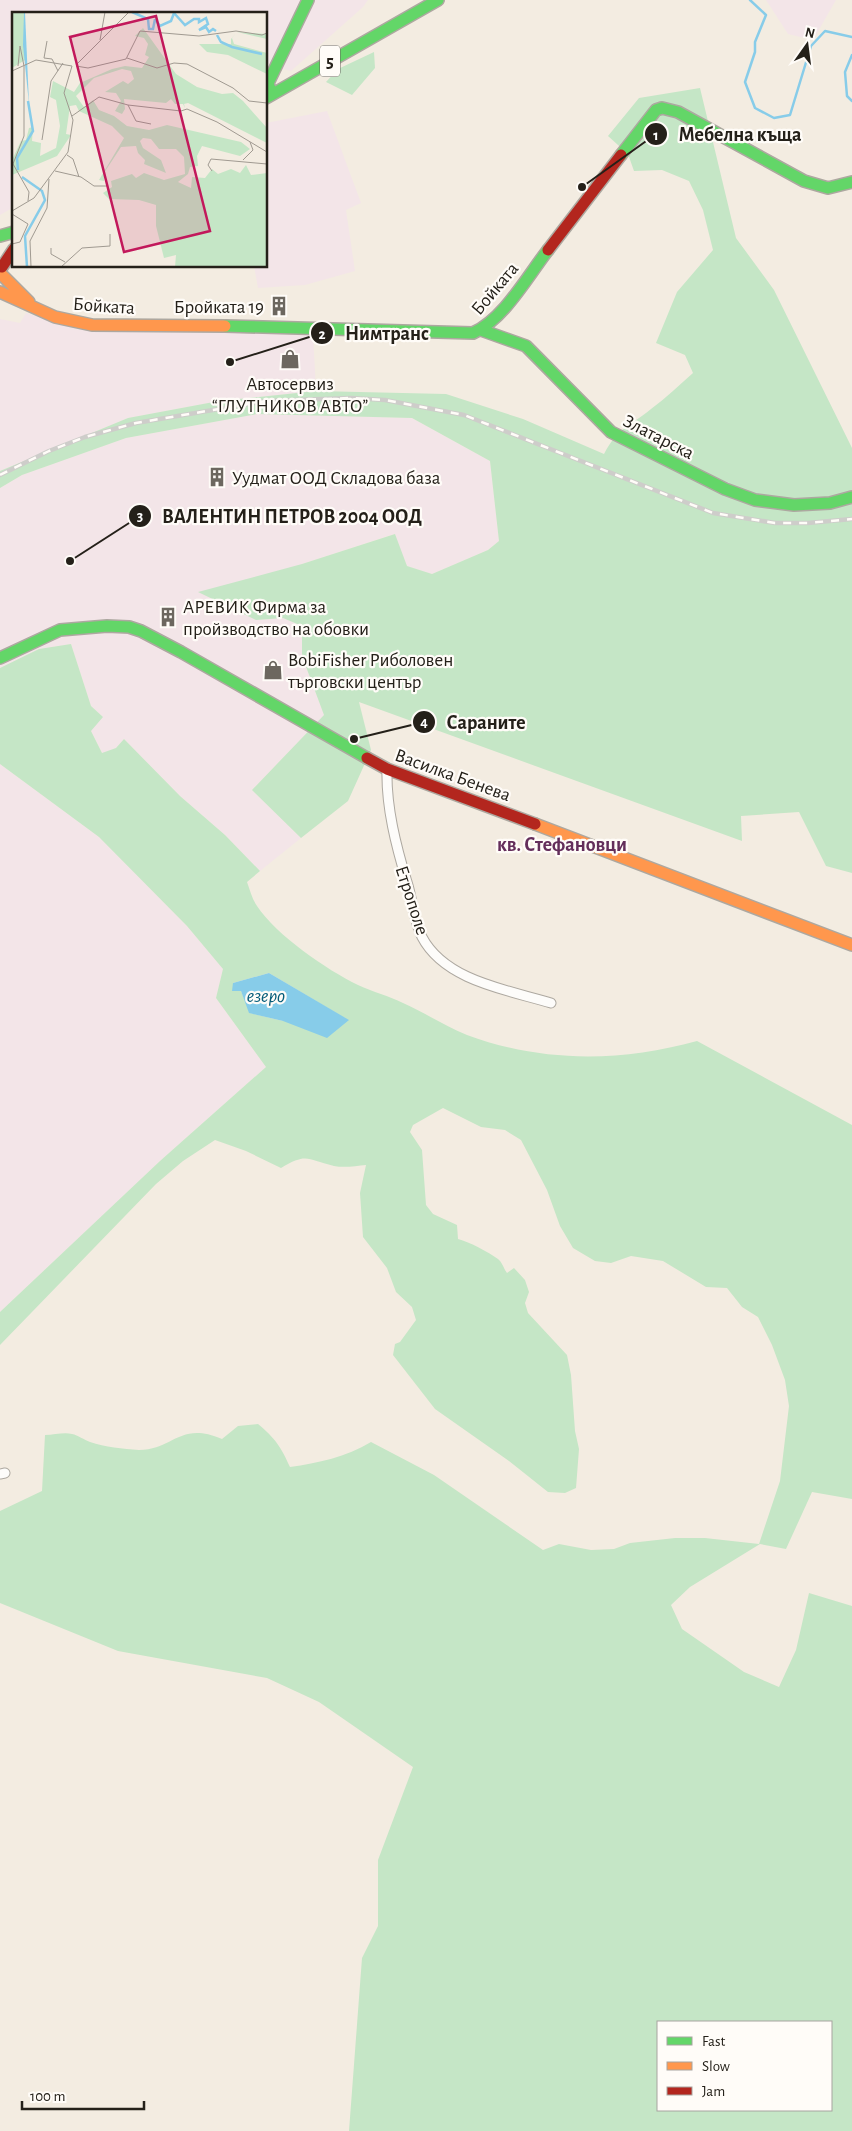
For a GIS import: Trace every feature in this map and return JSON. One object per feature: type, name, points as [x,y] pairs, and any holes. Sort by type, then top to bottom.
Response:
[{"type":"street","points":[[270,96],[269,81],[308,0]]},
{"type":"street","name":"5","points":[[270,96],[438,0]]},
{"type":"street","name":"Бойката","points":[[0,292],[47,316],[73,322],[114,326],[262,326],[473,333],[481,330],[500,313],[656,110],[662,108],[678,112],[804,181],[828,188],[852,182]]},
{"type":"street","points":[[1,270],[12,252]]},
{"type":"street","name":"Бойката","points":[[1,270],[36,310]]},
{"type":"street","name":"Златарска","points":[[481,330],[526,346],[611,432],[725,489],[755,500],[794,505],[830,503],[852,497]]},
{"type":"street","name":"Василка Бенева","points":[[0,658],[60,630],[107,626],[129,627],[168,645],[387,770],[617,854],[852,945]]},
{"type":"street","name":"Етрополе","points":[[387,770],[386,786],[398,852],[408,883],[417,924],[428,946],[457,970],[481,982],[552,1003]]},
{"type":"shaded area","points":[[0,0],[368,0],[363,7],[291,71],[268,65],[268,12],[12,12],[12,208],[0,215]]},
{"type":"shaded area","points":[[766,0],[836,0],[813,40],[788,34]]},
{"type":"shaded area","points":[[327,111],[361,203],[346,210],[355,271],[305,285],[258,288],[254,268],[268,268],[268,123]]},
{"type":"shaded area","points":[[26,313],[65,325],[100,330],[313,333],[316,391],[219,401],[128,418],[0,471],[0,319],[20,323]]},
{"type":"shaded area","points":[[258,414],[412,418],[490,461],[499,541],[488,550],[432,574],[407,566],[394,534],[302,564],[256,620],[283,618],[302,626],[302,656],[324,715],[252,790],[301,838],[260,871],[225,835],[180,796],[124,739],[116,748],[103,754],[91,731],[102,716],[91,706],[71,644],[39,649],[0,668],[0,488],[22,475],[126,438]]},
{"type":"shaded area","points":[[0,764],[99,837],[187,926],[223,969],[216,998],[266,1067],[160,1161],[0,1312]]},
{"type":"green space","points":[[374,52],[375,68],[352,95],[326,82],[338,69]]},
{"type":"green space","points":[[700,88],[736,238],[774,290],[852,448],[852,873],[826,866],[799,812],[741,816],[742,841],[359,702],[371,750],[348,801],[301,838],[252,790],[324,715],[302,656],[302,626],[283,618],[256,620],[198,592],[302,564],[395,534],[407,566],[432,574],[488,550],[499,541],[490,461],[412,418],[257,414],[126,438],[22,475],[0,488],[0,471],[128,418],[219,401],[316,391],[446,394],[523,419],[604,454],[620,432],[657,405],[693,373],[685,355],[656,343],[677,292],[713,250],[703,210],[689,181],[662,170],[634,171],[628,154],[608,136],[639,98]]},
{"type":"green space","points":[[71,644],[91,706],[103,717],[91,731],[102,753],[116,748],[124,739],[180,796],[225,835],[260,871],[247,882],[255,903],[276,928],[317,961],[346,978],[467,1035],[524,1051],[553,1055],[611,1056],[640,1053],[697,1041],[852,1125],[852,1499],[812,1492],[786,1549],[760,1544],[690,1587],[671,1605],[682,1629],[744,1672],[779,1687],[796,1650],[809,1593],[852,1606],[852,2131],[349,2131],[362,1958],[378,1926],[378,1860],[413,1767],[319,1702],[267,1678],[118,1651],[0,1603],[0,1511],[42,1491],[45,1435],[69,1433],[102,1445],[139,1450],[151,1449],[177,1438],[196,1433],[208,1434],[222,1439],[238,1426],[258,1424],[277,1443],[290,1467],[332,1459],[352,1452],[371,1442],[434,1475],[543,1550],[559,1544],[591,1550],[614,1549],[630,1543],[675,1538],[705,1538],[759,1544],[780,1481],[789,1406],[785,1380],[772,1345],[758,1317],[742,1307],[727,1288],[706,1287],[663,1261],[631,1256],[611,1263],[595,1261],[573,1248],[560,1226],[547,1190],[521,1140],[505,1130],[481,1127],[443,1108],[413,1125],[410,1132],[422,1150],[426,1205],[433,1214],[457,1225],[458,1239],[468,1242],[498,1259],[507,1273],[514,1268],[525,1280],[529,1292],[525,1303],[528,1313],[567,1355],[571,1375],[575,1431],[579,1449],[576,1488],[565,1493],[548,1492],[509,1461],[435,1409],[393,1355],[395,1344],[400,1342],[416,1320],[412,1307],[396,1292],[387,1268],[363,1237],[360,1193],[366,1165],[338,1167],[303,1159],[281,1168],[246,1151],[215,1140],[183,1161],[156,1184],[0,1345],[0,1312],[160,1161],[266,1067],[216,998],[223,969],[187,926],[99,837],[0,764],[0,668],[39,649]],"holes":[[[269,973],[348,1020],[283,1021],[250,1013],[241,991],[233,983]]]},
{"type":"water","name":"езеро","points":[[269,973],[349,1020],[327,1038],[283,1021],[249,1013],[241,991],[232,991],[233,983]]},
{"type":"waterway","points":[[750,0],[766,15],[755,42],[755,52],[745,82],[755,108],[774,118],[790,115],[811,46],[825,31],[852,37]]},
{"type":"waterway","points":[[852,55],[845,72],[847,96],[852,101]]},
{"type":"railway","points":[[0,475],[49,451],[85,437],[136,423],[266,401],[351,398],[385,400],[464,415],[713,513],[775,523],[808,523],[852,519]]},
{"type":"traffic: fast","points":[[273,94],[268,85],[269,81],[308,0]]},
{"type":"traffic: fast","points":[[268,97],[438,0]]},
{"type":"traffic: fast","points":[[621,155],[656,110],[662,108],[678,112],[804,181],[828,188],[852,182]]},
{"type":"traffic: fast","points":[[0,236],[12,233]]},
{"type":"traffic: fast","points":[[225,326],[473,333],[484,327],[505,308],[548,250]]},
{"type":"traffic: fast","points":[[481,330],[526,346],[611,432],[725,489],[755,500],[794,505],[830,503],[852,497]]},
{"type":"traffic: fast","points":[[0,658],[60,630],[107,626],[129,627],[141,631],[181,652],[367,758]]},
{"type":"traffic: slow","points":[[1,274],[29,302]]},
{"type":"traffic: slow","points":[[0,292],[55,317],[92,325],[225,326]]},
{"type":"traffic: slow","points":[[535,824],[852,945]]},
{"type":"traffic: jam","points":[[548,250],[621,155]]},
{"type":"traffic: jam","points":[[2,267],[12,252]]},
{"type":"traffic: jam","points":[[367,758],[387,769],[535,824]]},
{"type":"place","name":"Мебелна къща","points":[[582,187]]},
{"type":"place","name":"Бройката 19","points":[[279,306]]},
{"type":"place","name":"Автосервиз “ГЛУТНИКОВ АВТО”","points":[[290,359]]},
{"type":"place","name":"Нимтранс","points":[[230,362]]},
{"type":"place","name":"Уудмат ООД Складова база","points":[[217,477]]},
{"type":"place","name":"ВАЛЕНТИН ПЕТРОВ 2004 ООД","points":[[70,561]]},
{"type":"place","name":"АРЕВИК Фирма за пройзводство на обовки","points":[[168,617]]},
{"type":"place","name":"BobiFisher Риболовен търговски център","points":[[273,670]]},
{"type":"place","name":"Сараните","points":[[354,739]]},
{"type":"district","name":"кв. Стефановци","points":[[562,844]]}]
